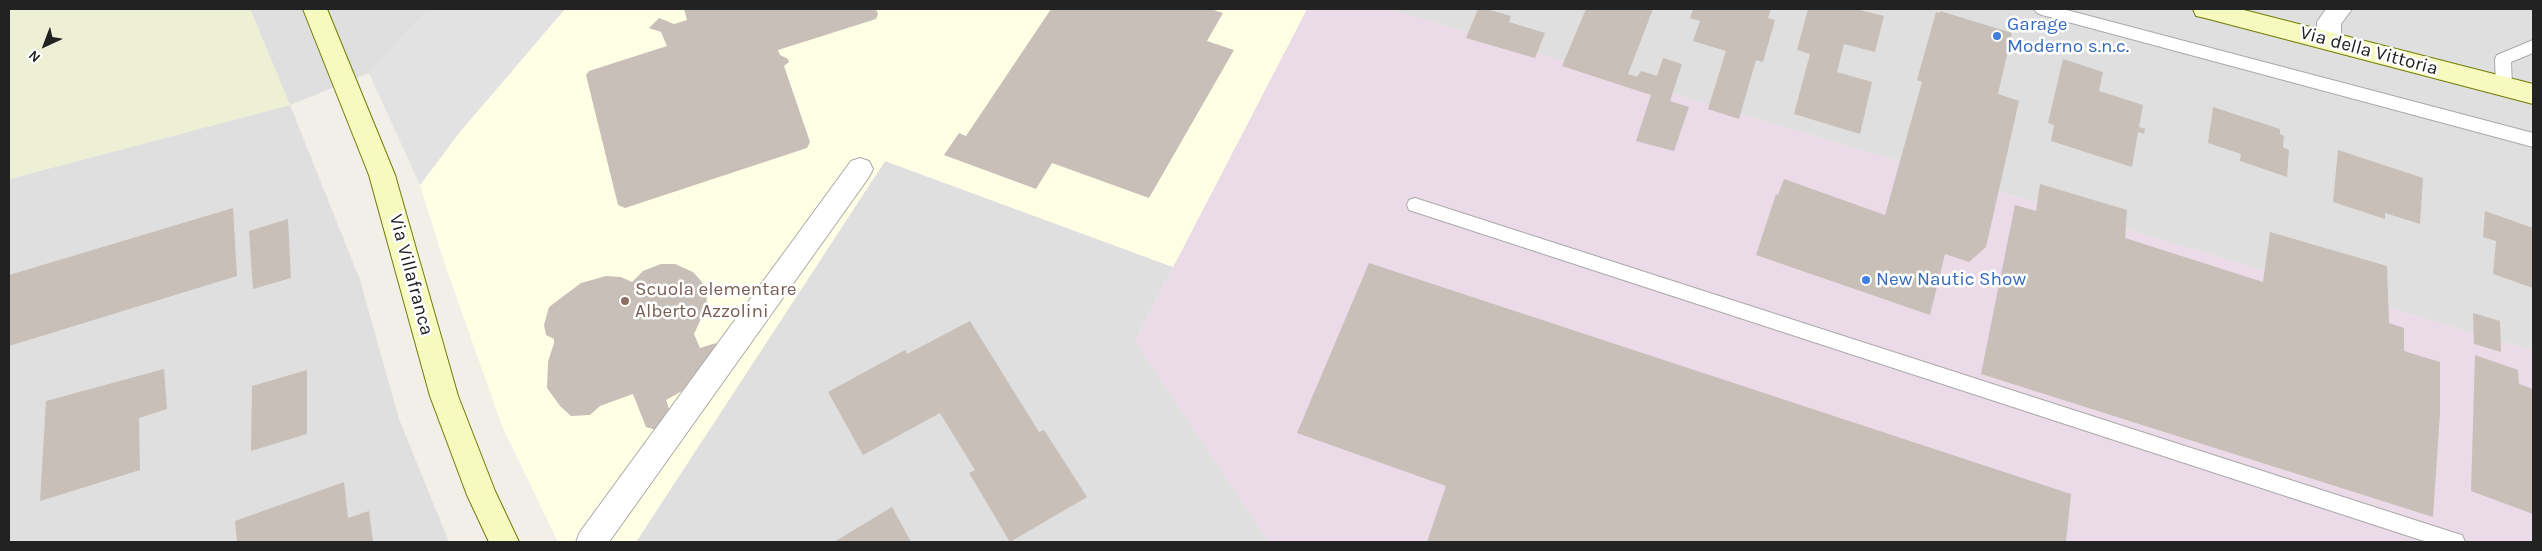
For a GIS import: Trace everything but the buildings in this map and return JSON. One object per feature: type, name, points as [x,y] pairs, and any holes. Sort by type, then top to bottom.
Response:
[{"type":"street","name":"Via Villafranca","points":[[315,9],[382,175],[444,396],[482,495],[504,542]]},
{"type":"street","name":"Via della Vittoria","points":[[2205,9],[2533,94]]},
{"type":"street","points":[[2329,40],[2329,22],[2340,9]]},
{"type":"street","points":[[591,542],[860,169]]},
{"type":"lane","points":[[2042,9],[2533,140]]},
{"type":"lane","points":[[2504,87],[2503,59],[2533,46]]},
{"type":"lane","points":[[1415,205],[2455,542]]},
{"type":"shaded area","points":[[9,9],[250,9],[290,105],[9,179]]},
{"type":"shaded area","points":[[250,9],[429,9],[369,73],[290,105]]},
{"type":"shaded area","points":[[429,9],[565,9],[459,133],[420,185],[369,73]]},
{"type":"shaded area","name":"Scuola elementare Alberto Azzolini","points":[[565,9],[1307,9],[1173,267],[885,161],[636,542],[558,542],[502,426],[442,256],[420,185],[459,133]]},
{"type":"shaded area","points":[[1307,9],[1389,9],[2533,351],[2533,542],[1269,542],[1135,341]]},
{"type":"shaded area","points":[[1389,9],[2533,9],[2533,351]]},
{"type":"shaded area","points":[[290,105],[360,280],[399,419],[449,542],[9,542],[9,179]]},
{"type":"shaded area","points":[[885,161],[1173,267],[1135,341],[1269,542],[636,542]]},
{"type":"place","name":"Garage Moderno s.n.c.","points":[[1997,36]]},
{"type":"place","name":"New Nautic Show","points":[[1866,280]]},
{"type":"place","name":"Scuola elementare Alberto Azzolini","points":[[625,301]]}]
